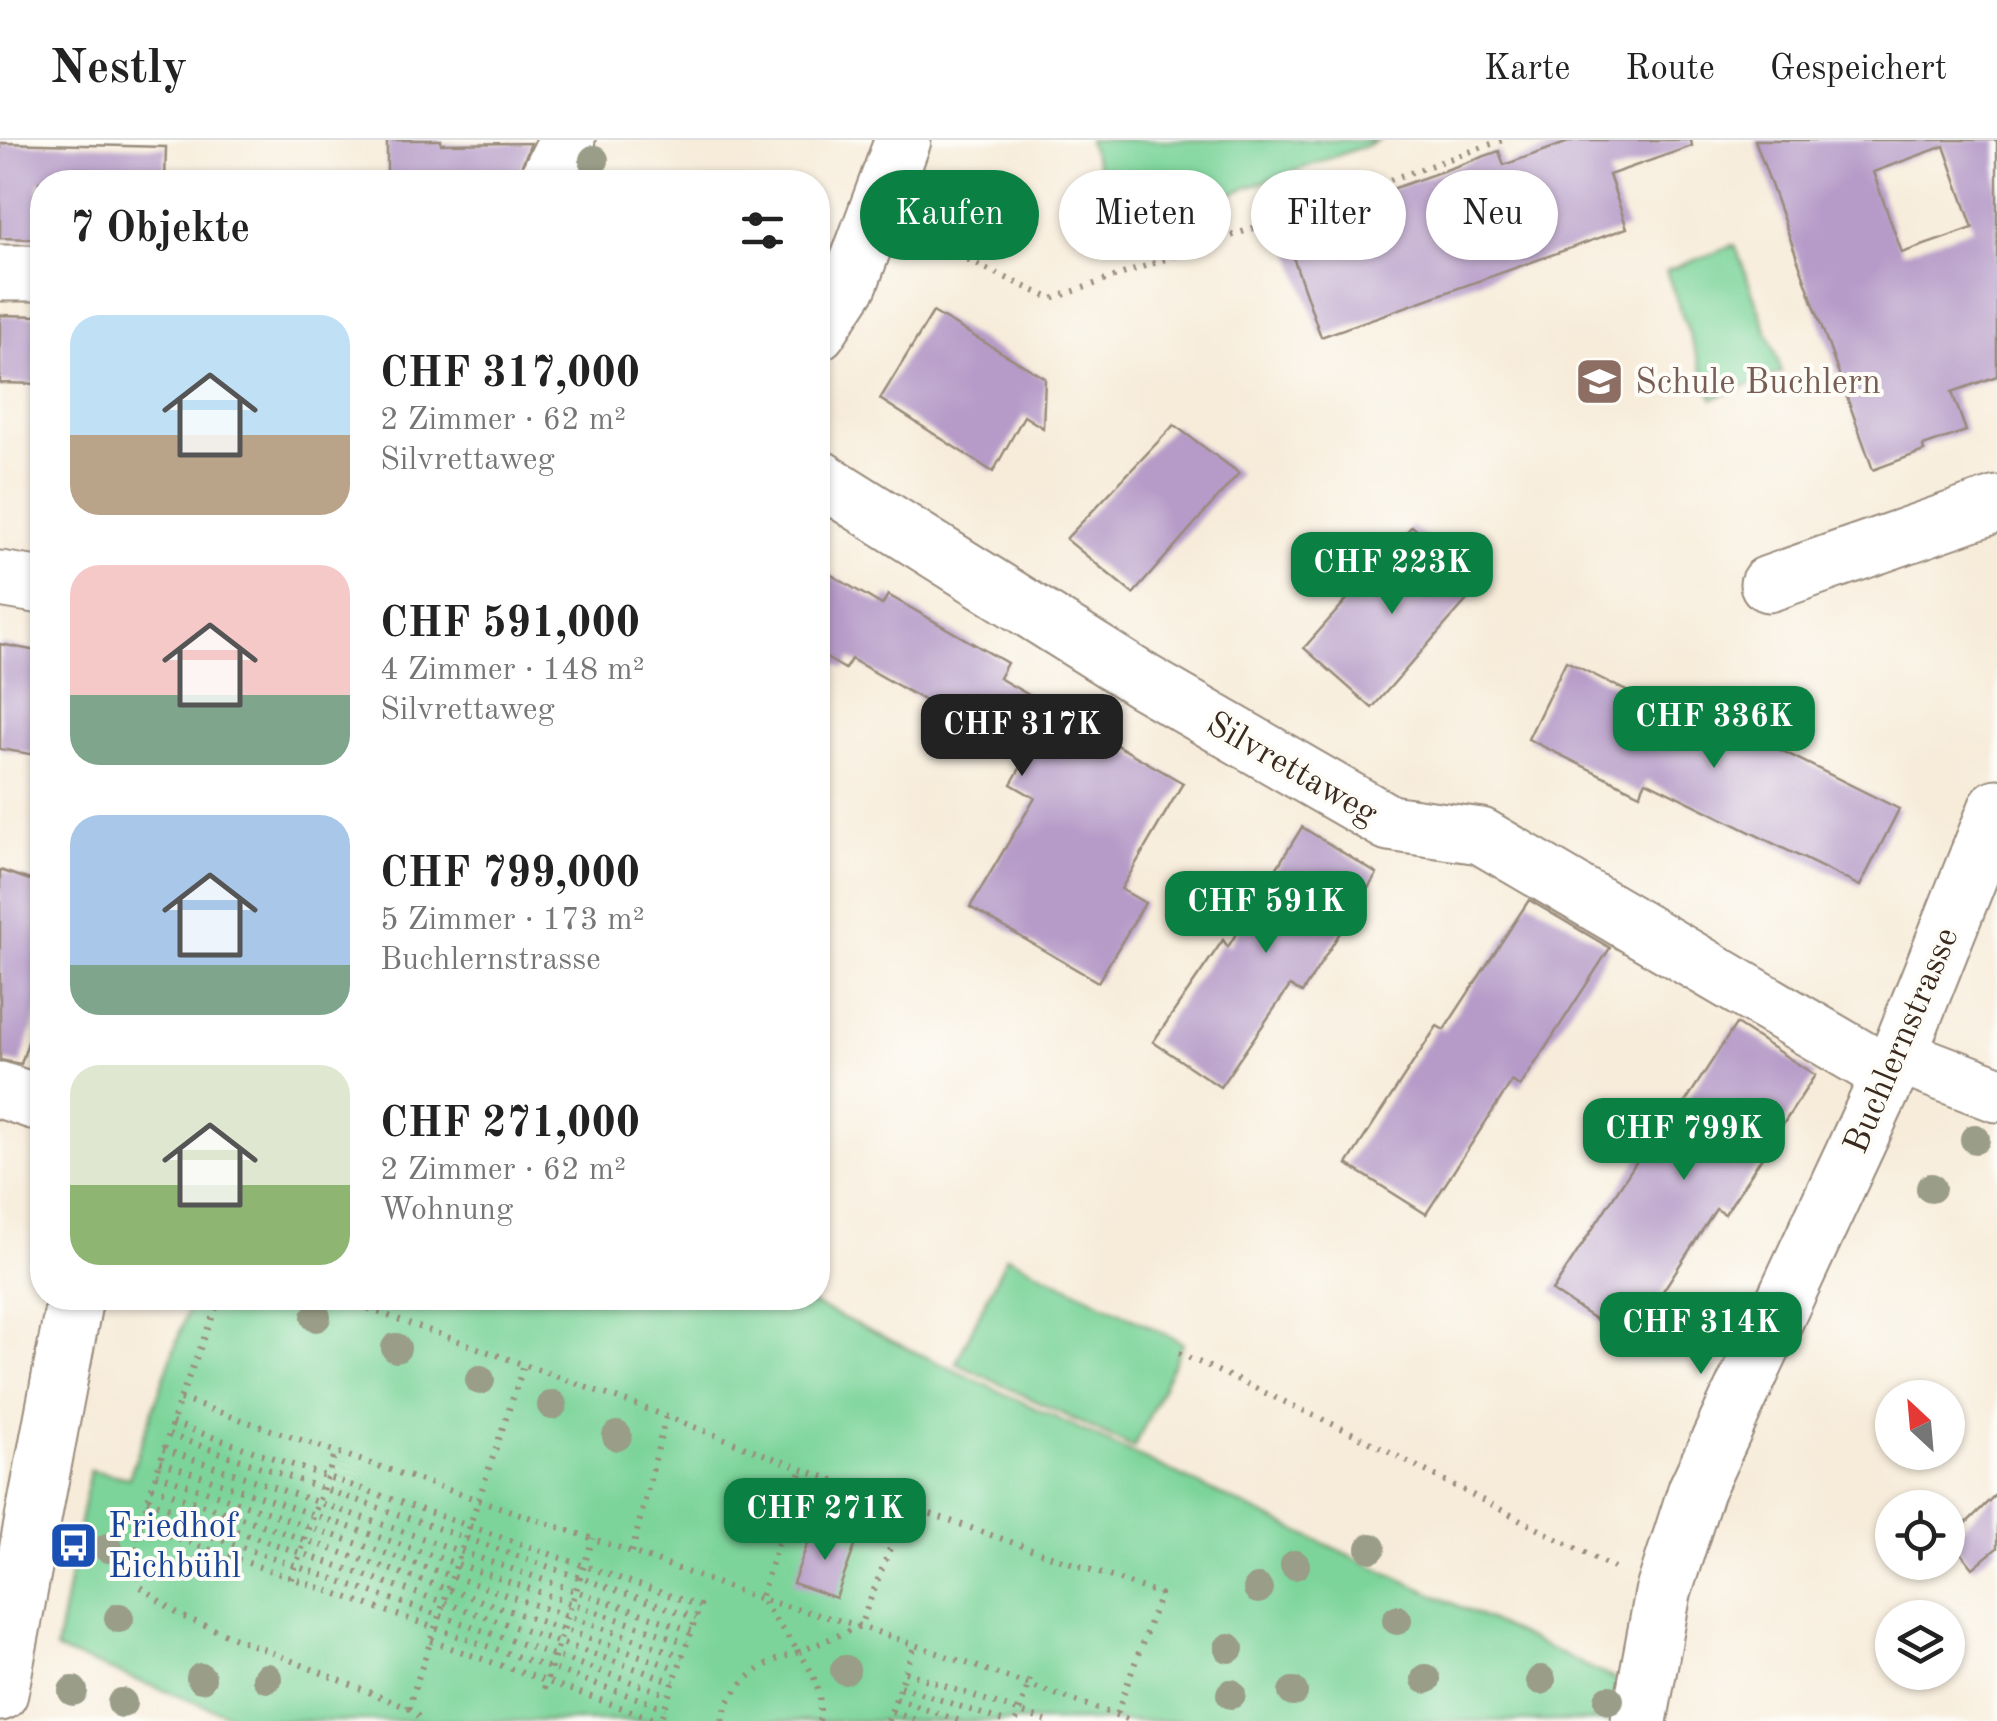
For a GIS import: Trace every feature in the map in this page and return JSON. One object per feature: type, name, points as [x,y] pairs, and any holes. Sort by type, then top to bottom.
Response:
[{"type":"street","points":[[552,170],[567,140]]},
{"type":"street","points":[[830,313],[850,282],[903,140]]},
{"type":"street","points":[[0,273],[30,274]]},
{"type":"street","name":"Silvrettaweg","points":[[830,485],[1144,681],[1389,823],[1481,836],[1894,1066],[1997,1094]]},
{"type":"street","points":[[1768,584],[1997,504]]},
{"type":"street","points":[[0,579],[30,584]]},
{"type":"street","name":"Buchlernstrasse","points":[[1639,1721],[1663,1593],[1696,1490],[1894,1066],[1997,807]]},
{"type":"street","points":[[0,1090],[30,1100]]},
{"type":"street","points":[[0,1693],[72,1310]]},
{"type":"path","points":[[967,260],[1052,299],[1503,140]]},
{"type":"path","points":[[215,1310],[180,1399],[139,1525],[134,1544],[141,1587],[178,1615],[408,1708],[422,1721]]},
{"type":"path","points":[[372,1310],[802,1469],[1160,1594],[1115,1718]]},
{"type":"path","points":[[1179,1353],[1354,1434],[1663,1593]]},
{"type":"path","points":[[408,1708],[524,1365]]},
{"type":"path","points":[[180,1399],[760,1599],[860,1626],[1115,1718],[1133,1721]]},
{"type":"path","points":[[632,1552],[666,1416]]},
{"type":"path","points":[[172,1423],[700,1606],[660,1721],[546,1685],[431,1641]]},
{"type":"path","points":[[169,1435],[696,1618]]},
{"type":"path","points":[[164,1449],[692,1631]]},
{"type":"path","points":[[291,1579],[336,1452]]},
{"type":"path","points":[[160,1462],[687,1643]]},
{"type":"path","points":[[760,1599],[802,1469]]},
{"type":"path","points":[[156,1474],[682,1656]]},
{"type":"path","points":[[152,1487],[678,1669]]},
{"type":"path","points":[[147,1500],[674,1682]]},
{"type":"path","points":[[722,1721],[745,1677],[776,1658],[860,1626],[907,1504]]},
{"type":"path","points":[[143,1513],[670,1694]]},
{"type":"path","points":[[139,1525],[665,1708]]},
{"type":"path","points":[[546,1685],[592,1538]]},
{"type":"path","points":[[760,1599],[811,1668],[822,1699],[818,1721]]},
{"type":"path","points":[[888,1721],[914,1647]]},
{"type":"path","points":[[906,1672],[1046,1721]]},
{"type":"path","points":[[1016,1721],[1032,1672]]},
{"type":"path","points":[[900,1686],[1002,1721]]},
{"type":"path","points":[[896,1699],[960,1721]]},
{"type":"path","points":[[892,1712],[918,1721]]},
{"type":"green space","points":[[1088,140],[1381,140],[1297,170],[1251,170],[1251,187],[1231,194],[1231,170],[1099,170]]},
{"type":"green space","points":[[1735,245],[1782,372],[1713,399],[1666,271]]},
{"type":"green space","points":[[1007,1256],[1183,1343],[1134,1448],[956,1363]]},
{"type":"green space","points":[[188,1310],[826,1310],[1629,1686],[1620,1721],[245,1721],[56,1650],[90,1470],[129,1478]]},
{"type":"building","points":[[387,140],[531,143],[520,170],[387,170]]},
{"type":"building","points":[[1574,140],[1691,140],[1692,146],[1609,175],[1627,228],[1558,253],[1558,170],[1445,170],[1499,151],[1504,165]]},
{"type":"building","points":[[1755,140],[1997,140],[1997,376],[1952,392],[1966,431],[1873,470]],"holes":[[[1944,146],[1973,228],[1902,253],[1873,172]]]},
{"type":"building","points":[[0,143],[166,147],[165,170],[30,170],[30,239],[0,238]]},
{"type":"building","points":[[1426,177],[1426,260],[1537,260],[1321,337],[1294,260],[1406,260],[1406,184]]},
{"type":"building","points":[[933,312],[1045,378],[1043,428],[1024,416],[993,472],[880,399]]},
{"type":"building","points":[[0,315],[30,316],[30,384],[0,383]]},
{"type":"building","points":[[1174,425],[1239,473],[1133,594],[1066,539]]},
{"type":"building","points":[[1412,526],[1480,585],[1372,708],[1304,648]]},
{"type":"building","points":[[830,574],[882,605],[888,595],[1007,663],[999,678],[1183,783],[1121,889],[1145,903],[1098,982],[970,907],[1035,798],[1011,784],[1026,758],[851,659],[845,669],[830,660]]},
{"type":"building","points":[[0,644],[30,650],[30,754],[0,749]]},
{"type":"building","points":[[1566,661],[1675,715],[1682,701],[1899,809],[1860,886],[1646,781],[1640,794],[1528,739]]},
{"type":"building","points":[[1302,827],[1377,874],[1302,993],[1290,986],[1220,1087],[1153,1042],[1223,940],[1228,947]]},
{"type":"building","points":[[0,870],[30,880],[30,1036],[21,1064],[0,1060]]},
{"type":"building","points":[[1529,900],[1610,948],[1520,1087],[1512,1081],[1426,1214],[1347,1164],[1437,1026],[1444,1030]]},
{"type":"building","points":[[1736,1024],[1815,1075],[1725,1214],[1716,1209],[1630,1342],[1552,1291],[1642,1153],[1649,1158]]},
{"type":"building","points":[[1997,1493],[1997,1548],[1973,1568],[1965,1558],[1965,1524]]},
{"type":"building","points":[[813,1529],[856,1543],[836,1598],[793,1583]]},
{"type":"place","name":"Schule Buchlern","points":[[1600,381]]},
{"type":"place","name":"Friedhof Eichbühl","points":[[73,1545]]}]
